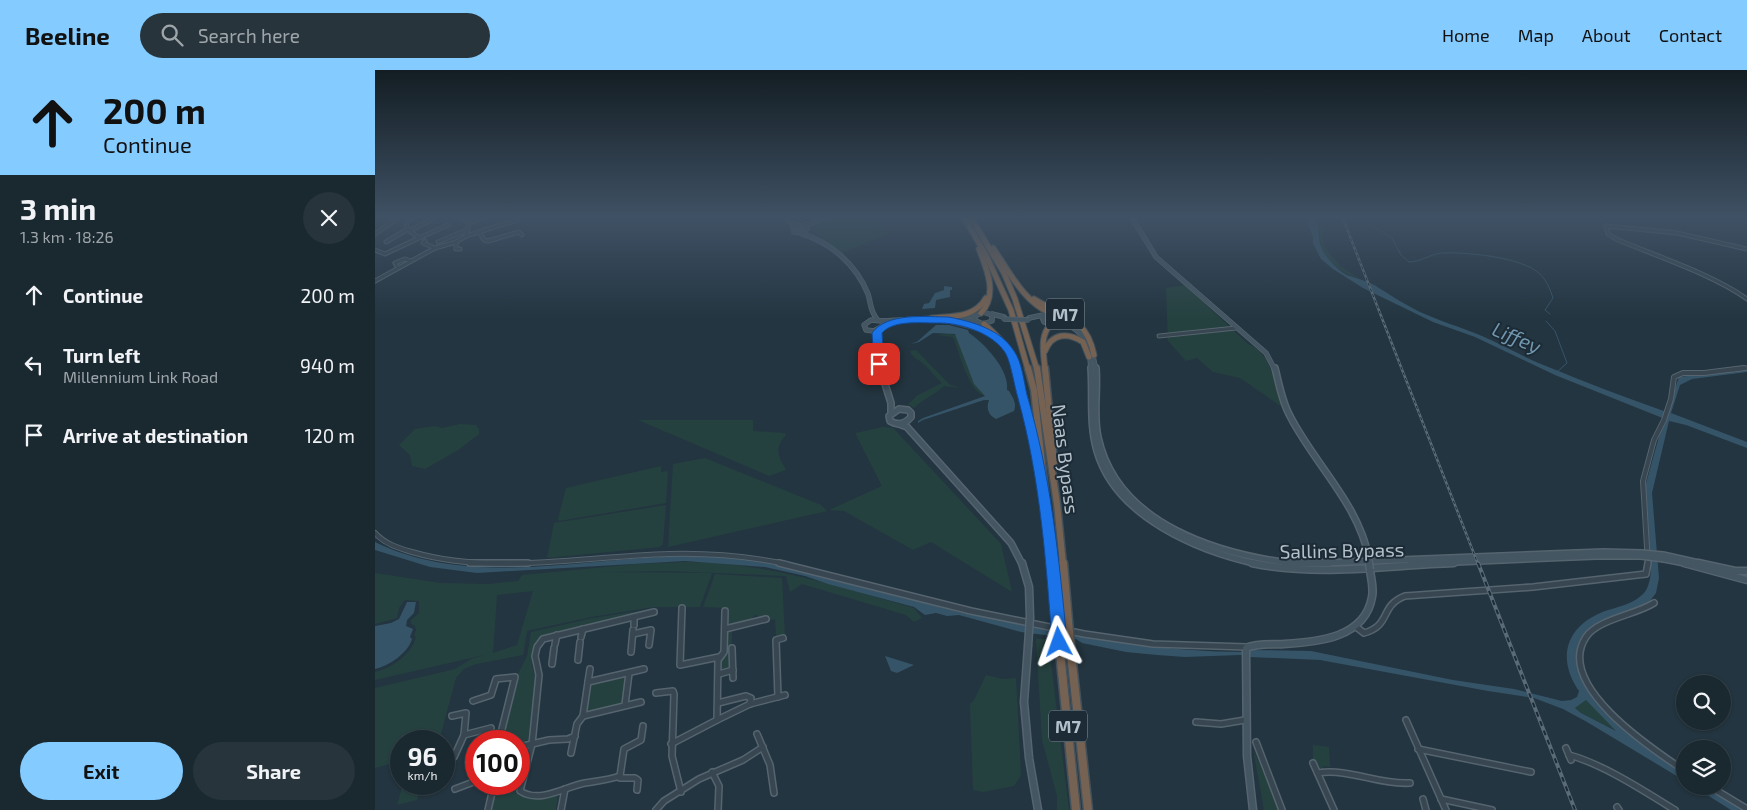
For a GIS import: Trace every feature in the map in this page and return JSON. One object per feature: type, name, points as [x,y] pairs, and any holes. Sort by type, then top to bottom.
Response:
[{"type":"highway","name":"M7","points":[[979,251],[989,285],[988,303],[981,313]]},
{"type":"highway","name":"Naas Bypass","points":[[983,251],[1011,310],[1034,390],[1055,543],[1068,621],[1088,810]]},
{"type":"highway","name":"Naas Bypass","points":[[991,251],[1004,273],[1015,298],[1039,376],[1057,504],[1055,543],[1059,642],[1076,810]]},
{"type":"highway","name":"M7","points":[[994,251],[1020,287],[1041,310],[1050,313]]},
{"type":"highway","points":[[932,318],[960,316],[974,312],[984,303],[989,285]]},
{"type":"highway","name":"M7","points":[[1020,287],[1042,304],[1067,315],[1082,326],[1091,339],[1091,356]]},
{"type":"highway","name":"M7","points":[[949,320],[985,329],[1007,348]]},
{"type":"highway","name":"M7","points":[[984,324],[995,332],[1007,348],[1015,365],[1033,433],[1055,543]]},
{"type":"highway","name":"M7","points":[[1053,324],[1045,330],[1043,336],[1055,471],[1055,543]]},
{"type":"highway","name":"M7","points":[[1044,356],[1046,345],[1050,340],[1065,335],[1076,337],[1083,342],[1091,356]]},
{"type":"main road","points":[[834,251],[854,270],[868,295],[872,313],[880,324]]},
{"type":"main road","points":[[1152,251],[1156,257],[1236,328],[1261,347],[1270,359],[1289,415],[1358,522],[1369,559],[1373,589],[1370,605],[1361,622],[1337,636],[1311,642],[1246,651],[1245,720],[1253,810]]},
{"type":"main road","points":[[872,313],[864,325],[865,328],[876,336]]},
{"type":"main road","points":[[871,331],[880,324],[902,321],[975,318],[981,313],[1003,318],[1029,319],[1050,313]]},
{"type":"main road","name":"Sallins Bypass","points":[[1050,313],[1059,316],[1083,334],[1091,356]]},
{"type":"main road","points":[[991,314],[993,317],[992,321]]},
{"type":"main road","points":[[1042,321],[1043,315]]},
{"type":"main road","points":[[1053,324],[1059,320],[1059,316]]},
{"type":"main road","points":[[866,322],[880,324],[932,318],[975,318],[984,324],[1003,318]]},
{"type":"main road","name":"Sallins Bypass","points":[[1029,319],[1053,324],[1066,324],[1082,335],[1088,346],[1091,356],[1092,430],[1098,455],[1125,497],[1151,520],[1167,531],[1210,552],[1262,565],[1303,569],[1641,554],[1747,573]]},
{"type":"main road","points":[[880,324],[876,336],[879,364],[885,390],[892,405],[889,416],[890,421],[907,424],[1011,543],[1020,558],[1029,580],[1031,604],[1024,702],[1029,758],[1038,810]]},
{"type":"main road","points":[[892,405],[899,409],[908,410],[911,413],[911,418],[907,424]]},
{"type":"main road","points":[[891,412],[899,409]]},
{"type":"main road","name":"Sallins Bypass","points":[[1663,557],[1747,580]]},
{"type":"street","points":[[376,251],[385,254],[392,251]]},
{"type":"street","points":[[375,281],[430,251]]},
{"type":"street","points":[[1641,251],[1691,271],[1737,292],[1747,299]]},
{"type":"street","points":[[422,255],[426,259]]},
{"type":"street","points":[[400,273],[395,263],[403,259],[411,261]]},
{"type":"street","points":[[1159,336],[1236,328]]},
{"type":"street","points":[[1355,626],[1364,633],[1383,625],[1393,600],[1405,596],[1533,587],[1646,574],[1648,565],[1643,481],[1654,440],[1663,424],[1669,404],[1673,381],[1680,373],[1704,373],[1747,368]]},
{"type":"street","points":[[375,533],[380,539],[389,544],[434,559],[477,564],[515,564],[681,554],[735,555],[768,559],[917,598],[1087,634],[1141,643],[1246,651]]},
{"type":"street","points":[[1654,603],[1642,610],[1593,630],[1582,643],[1578,656],[1579,665],[1588,685],[1609,710],[1648,746],[1676,765]]},
{"type":"street","points":[[682,608],[679,662],[681,665],[719,657],[724,652],[725,611]]},
{"type":"street","points":[[620,776],[544,795],[529,796],[520,791],[532,744],[539,676],[534,666],[535,656],[539,641],[654,612]]},
{"type":"street","points":[[631,652],[634,617]]},
{"type":"street","points":[[725,629],[767,619]]},
{"type":"street","points":[[578,660],[583,629]]},
{"type":"street","points":[[633,630],[651,630],[649,645]]},
{"type":"street","points":[[552,664],[557,635]]},
{"type":"street","points":[[778,697],[776,640],[783,638]]},
{"type":"street","points":[[732,648],[733,678]]},
{"type":"street","points":[[717,720],[719,657]]},
{"type":"street","points":[[571,753],[577,724],[583,716],[591,668]]},
{"type":"street","points":[[589,682],[644,669]]},
{"type":"street","points":[[719,674],[733,670]]},
{"type":"street","points":[[625,705],[629,673]]},
{"type":"street","points":[[473,700],[491,695],[496,679],[515,677],[510,702],[497,727],[497,730]]},
{"type":"street","points":[[655,693],[669,690],[673,691],[674,694],[671,744],[673,770],[681,792]]},
{"type":"street","points":[[671,744],[750,704],[785,695]]},
{"type":"street","points":[[717,703],[750,696],[750,704]]},
{"type":"street","points":[[583,716],[641,702]]},
{"type":"street","points":[[452,716],[465,713],[464,735],[455,755]]},
{"type":"street","points":[[1196,722],[1221,724],[1245,720]]},
{"type":"street","points":[[1406,720],[1446,810]]},
{"type":"street","points":[[620,776],[625,749],[641,740],[643,726]]},
{"type":"street","points":[[464,735],[497,727]]},
{"type":"street","points":[[757,734],[770,765],[774,793]]},
{"type":"street","points":[[532,744],[549,740],[568,739],[575,736]]},
{"type":"street","points":[[1256,742],[1282,810]]},
{"type":"street","points":[[656,810],[665,801],[681,792],[699,778],[743,760],[763,747]]},
{"type":"street","points":[[1567,748],[1570,758],[1581,758],[1639,788],[1675,810]]},
{"type":"street","points":[[1418,749],[1531,772]]},
{"type":"street","points":[[1313,763],[1334,810]]},
{"type":"street","points":[[712,772],[719,786],[718,810]]},
{"type":"street","points":[[1317,773],[1336,773],[1386,782],[1410,784]]},
{"type":"street","points":[[620,776],[620,778],[624,779],[635,778],[638,780],[637,790]]},
{"type":"street","points":[[455,789],[465,785]]},
{"type":"street","points":[[561,810],[565,789]]},
{"type":"street","points":[[488,810],[491,795]]},
{"type":"street","points":[[1723,795],[1747,810]]},
{"type":"street","points":[[1423,799],[1426,810]]},
{"type":"street","points":[[1441,799],[1492,810]]},
{"type":"green space","points":[[1322,251],[1328,251],[1340,266],[1358,278],[1335,266]]},
{"type":"green space","points":[[1185,285],[1262,355],[1271,371],[1282,407],[1240,378],[1213,372],[1197,358],[1186,361],[1168,341],[1166,288]]},
{"type":"green space","points":[[936,335],[956,335],[974,384],[986,396],[980,394],[970,381],[954,339],[952,337]]},
{"type":"green space","points":[[916,350],[949,384],[960,388],[944,386],[914,408],[908,404],[918,395],[942,383],[910,351]]},
{"type":"green space","points":[[638,420],[753,420],[753,431],[785,433],[786,435],[780,444],[779,452],[786,470],[769,476]]},
{"type":"green space","points":[[460,424],[476,425],[479,429],[479,434],[458,450],[425,469],[412,466],[410,455],[399,445],[415,429],[435,426],[442,428]]},
{"type":"green space","points":[[883,427],[893,428],[1001,544],[1012,592],[931,542],[913,550],[844,511],[829,510],[882,486],[855,433]]},
{"type":"green space","points":[[705,458],[821,505],[827,511],[668,547],[673,464]]},
{"type":"green space","points":[[661,466],[661,472],[668,471],[666,503],[559,521],[566,488]]},
{"type":"green space","points":[[666,505],[663,544],[660,547],[547,558],[554,523]]},
{"type":"green space","points":[[685,562],[744,566],[801,577],[914,608],[922,618],[914,622],[906,615],[802,584],[790,592],[786,576],[670,571],[596,572],[712,573],[700,607],[654,607],[591,617],[527,631],[523,655],[476,664],[464,669],[456,678],[442,730],[390,730],[390,764],[375,768],[375,688],[455,669],[471,659],[484,655],[375,680],[375,672],[394,664],[406,654],[414,643],[416,630],[415,626],[411,624],[411,620],[419,613],[419,601],[405,600],[399,608],[397,618],[375,624],[375,573],[440,583],[488,584],[518,581],[522,575],[637,564]],"holes":[[[533,591],[517,645],[493,653],[497,595]]]},
{"type":"green space","points":[[715,574],[782,578],[785,637],[776,636],[775,619],[770,620],[770,617],[760,618],[757,615],[751,620],[726,625],[726,608],[703,607]]},
{"type":"green space","points":[[658,608],[658,615],[655,615],[654,611],[542,637],[538,640],[532,655],[532,667],[536,677],[529,730],[504,730],[517,676],[527,656],[531,632],[593,618]]},
{"type":"green space","points":[[732,630],[732,642],[730,645],[731,666],[723,670],[721,669],[721,664],[722,658],[726,653],[726,632]]},
{"type":"green space","points":[[1036,639],[1048,639],[1069,810],[1057,810],[1057,796],[1042,740]]},
{"type":"green space","points":[[986,675],[1003,679],[1016,678],[1021,775],[1014,786],[983,792],[973,790],[970,704],[974,700]]},
{"type":"green space","points":[[625,677],[623,702],[621,705],[590,713],[587,712],[591,684]]},
{"type":"green space","points":[[1586,699],[1617,731],[1581,713],[1575,708]]},
{"type":"green space","points":[[1313,745],[1329,747],[1330,767],[1323,766],[1323,769],[1321,769],[1313,760]]},
{"type":"green space","points":[[1253,749],[1280,810],[1264,810]]},
{"type":"green space","points":[[558,794],[556,810],[489,810],[493,795],[518,795],[536,798]]},
{"type":"green space","points":[[400,795],[419,795],[417,800],[397,805]]},
{"type":"water","points":[[1317,251],[1323,251],[1343,273],[1371,284],[1418,311],[1482,336],[1542,364],[1606,390],[1667,412],[1679,377],[1747,369],[1747,372],[1692,379],[1680,385],[1671,413],[1747,442],[1747,448],[1686,425],[1669,421],[1652,493],[1659,578],[1656,593],[1646,606],[1589,629],[1577,648],[1578,669],[1588,690],[1605,711],[1626,730],[1676,767],[1676,776],[1587,722],[1563,709],[1534,698],[1320,660],[1250,657],[1249,655],[1185,657],[1126,652],[1082,643],[1076,639],[1021,632],[959,615],[947,616],[936,613],[925,615],[914,607],[805,576],[765,567],[685,561],[477,573],[430,567],[375,550],[375,542],[412,556],[450,564],[489,567],[529,567],[687,556],[757,561],[826,575],[962,613],[1085,637],[1182,649],[1248,652],[1249,650],[1311,651],[1453,680],[1514,689],[1562,701],[1577,697],[1579,691],[1568,669],[1567,658],[1568,647],[1572,637],[1587,621],[1598,614],[1634,601],[1644,593],[1650,580],[1645,487],[1665,419],[1555,375],[1475,337],[1433,322],[1363,288],[1321,259]],"holes":[[[1586,700],[1616,731],[1581,713],[1575,708]]]},
{"type":"water","points":[[944,286],[952,287],[950,297],[936,300],[935,308],[922,309],[924,304],[929,303],[935,293],[944,290]]},
{"type":"water","points":[[936,325],[949,325],[968,330],[969,333],[982,343],[995,358],[1004,374],[1007,390],[1015,403],[1014,411],[996,419],[988,411],[989,400],[984,400],[918,423],[923,418],[985,396],[974,384],[955,334],[933,333],[919,342],[911,344],[918,341]]},
{"type":"water","points":[[407,602],[416,602],[414,613],[407,620],[406,626],[413,629],[410,644],[397,658],[375,669],[375,626],[391,623],[399,619]]},
{"type":"water","points":[[885,656],[914,665],[897,673],[891,671]]},
{"type":"water","points":[[1707,795],[1720,795],[1744,810],[1731,810]]},
{"type":"waterway","points":[[1399,251],[1409,262],[1442,253],[1465,253],[1521,263],[1540,274],[1546,282],[1553,298],[1545,310],[1550,314]]},
{"type":"waterway","points":[[1546,321],[1555,331],[1567,363],[1557,372]]},
{"type":"railway","points":[[1355,251],[1478,564]]},
{"type":"railway","points":[[1478,563],[1575,810]]},
{"type":"route","points":[[879,364],[876,336],[879,329],[890,323],[902,321],[949,320],[965,323],[985,329],[995,336],[1010,352],[1031,425],[1042,479],[1051,543],[1059,642]]},
{"type":"water label","name":"Liffey","points":[[1517,337]]}]
